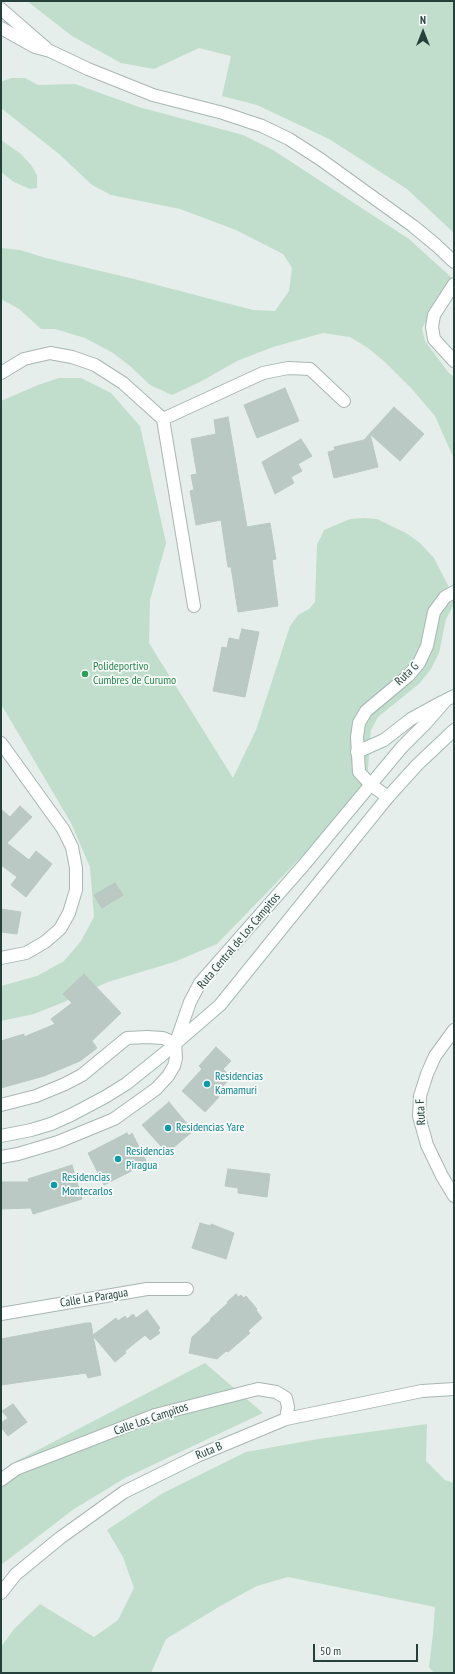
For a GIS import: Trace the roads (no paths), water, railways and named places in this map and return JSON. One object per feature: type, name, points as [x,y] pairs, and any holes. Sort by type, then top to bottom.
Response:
[{"type":"street","points":[[1,9],[50,51]]},
{"type":"street","points":[[1,28],[35,47],[50,51],[88,70],[153,95],[223,113],[255,124],[289,140],[320,159],[412,226],[436,244],[454,262]]},
{"type":"street","points":[[454,284],[434,315],[432,327],[434,339],[454,361]]},
{"type":"street","points":[[1,374],[24,359],[50,353],[72,357],[95,365],[123,383],[163,419],[194,606]]},
{"type":"street","points":[[163,419],[263,373],[288,368],[310,369],[344,401]]},
{"type":"street","name":"Ruta G","points":[[388,798],[371,785],[359,772],[357,737],[359,723],[366,710],[408,676],[419,663],[427,646],[434,612],[445,597],[454,592]]},
{"type":"street","points":[[357,752],[384,740],[411,719],[450,698]]},
{"type":"street","name":"Ruta Central de Los Campitos","points":[[176,1043],[190,1002],[200,983],[303,866],[402,747],[450,698]]},
{"type":"street","name":"Ruta Central de Los Campitos","points":[[176,1043],[220,1005],[388,798],[417,765],[454,730]]},
{"type":"street","points":[[1,743],[63,829],[72,847],[76,868],[76,890],[69,913],[60,929],[45,942],[26,953],[1,958]]},
{"type":"street","name":"Ruta F","points":[[454,1030],[435,1056],[427,1074],[420,1096],[419,1116],[426,1145],[438,1170],[454,1196]]},
{"type":"street","points":[[1,1105],[36,1096],[65,1084],[82,1074],[128,1038],[147,1036],[163,1038],[176,1043]]},
{"type":"street","points":[[1,1136],[51,1124],[90,1106],[126,1084],[176,1043]]},
{"type":"street","points":[[1,1156],[18,1154],[58,1142],[114,1119],[156,1089],[168,1076],[174,1066],[176,1058],[176,1043]]},
{"type":"street","name":"Calle La Paragua","points":[[1,1314],[147,1290],[187,1290]]},
{"type":"street","name":"Calle Los Campitos","points":[[1,1480],[16,1469],[155,1415],[258,1389],[276,1392],[286,1398],[288,1407],[286,1419]]},
{"type":"street","name":"Ruta B","points":[[1,1593],[16,1574],[60,1538],[124,1492],[197,1456],[286,1419],[415,1393],[454,1389]]},
{"type":"place","name":"Polideportivo Cumbres de Curumo","points":[[85,674]]},
{"type":"place","name":"Residencias Kamamuri","points":[[207,1084]]},
{"type":"place","name":"Residencias Yare","points":[[168,1128]]},
{"type":"place","name":"Residencias Piragua","points":[[118,1159]]},
{"type":"place","name":"Residencias Montecarlos","points":[[54,1185]]}]
